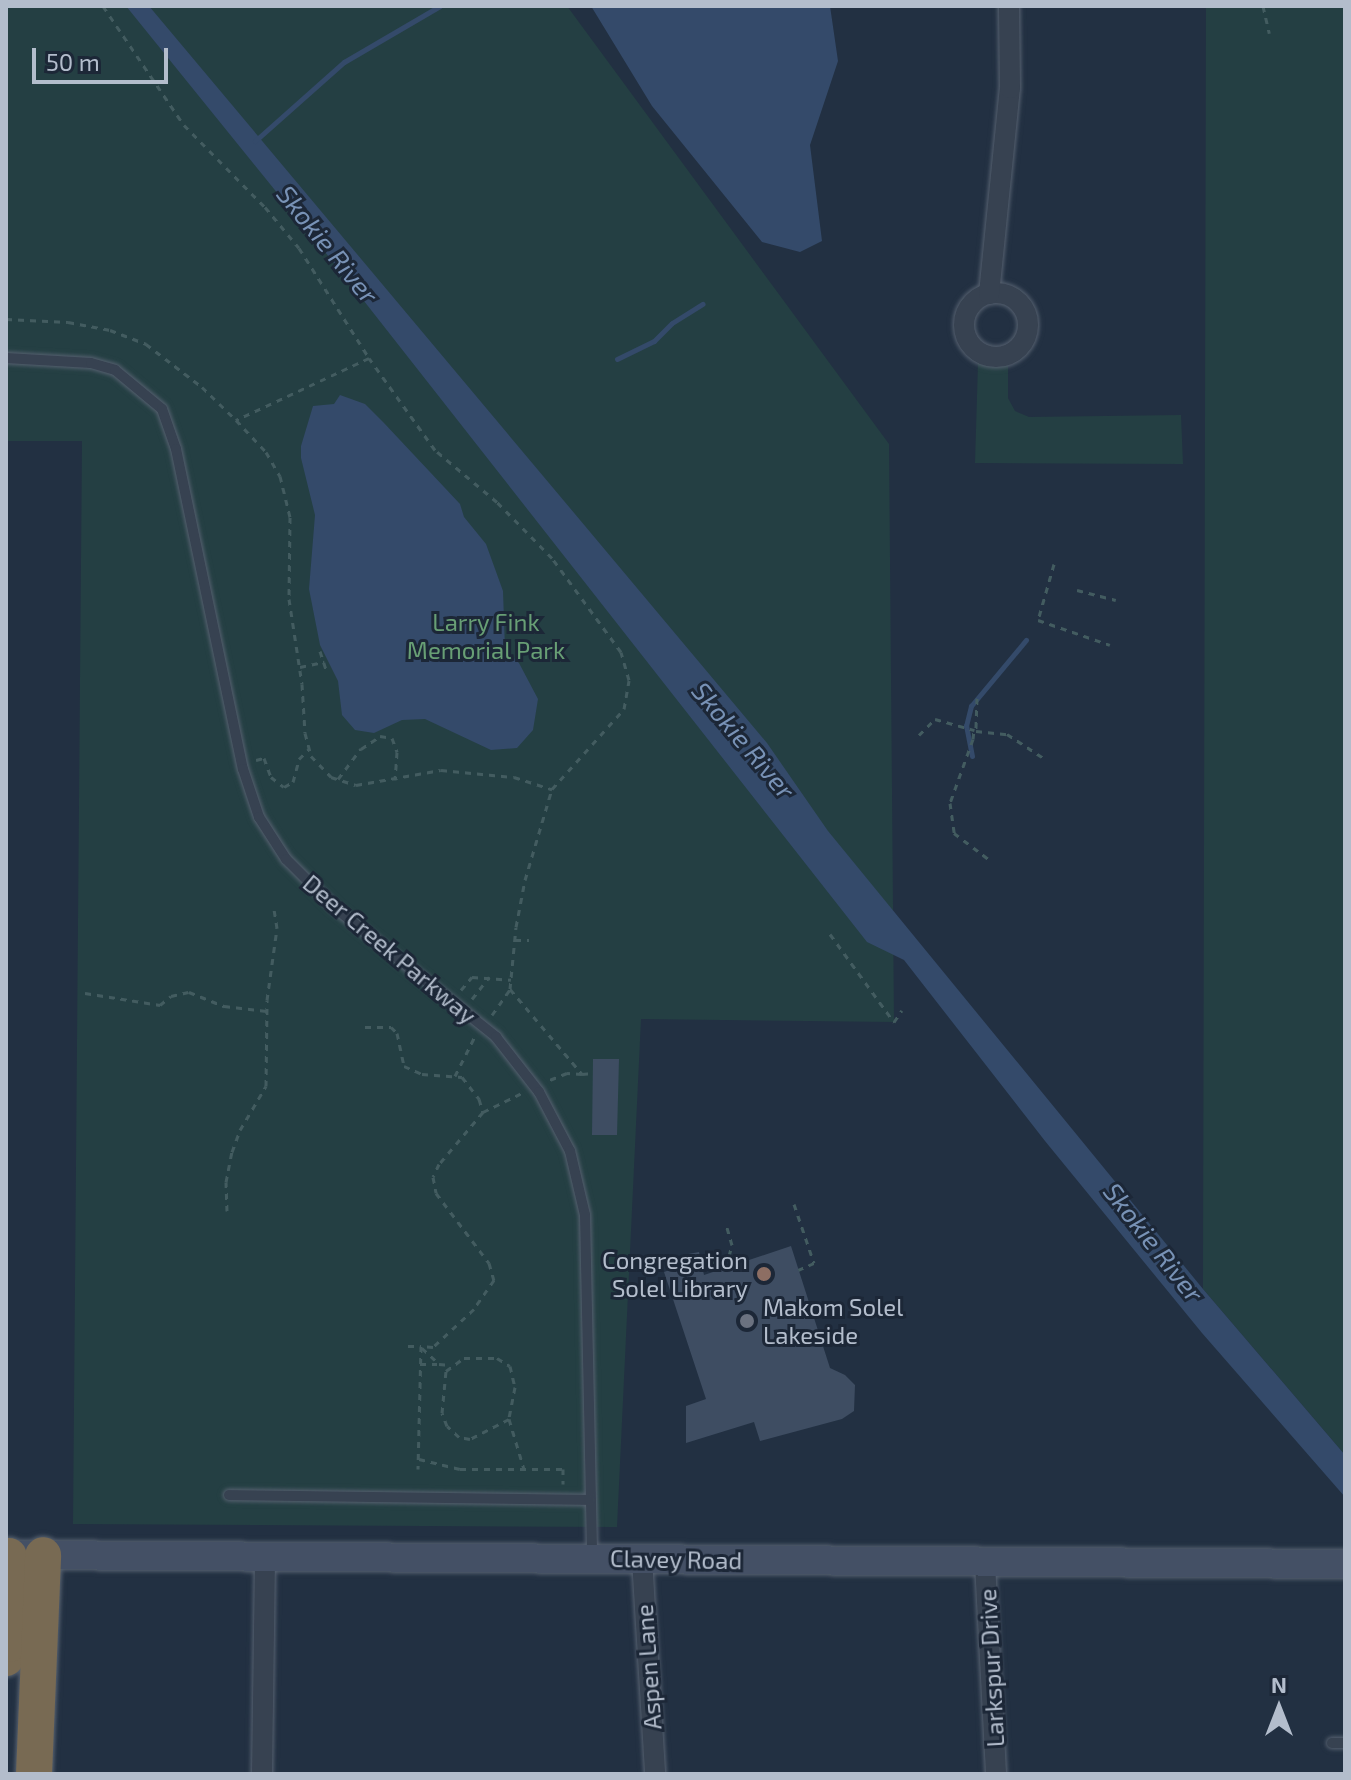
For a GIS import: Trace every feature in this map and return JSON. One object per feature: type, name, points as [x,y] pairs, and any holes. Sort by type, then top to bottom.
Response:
[{"type":"highway","points":[[7,1642],[19,1555]]},
{"type":"highway","points":[[19,1555],[34,1774]]},
{"type":"main road","name":"Clavey Road","points":[[19,1555],[1345,1564]]},
{"type":"street","points":[[989,294],[1010,88],[1009,6]]},
{"type":"street","points":[[262,1774],[265,1556]]},
{"type":"street","name":"Aspen Lane","points":[[642,1559],[655,1774]]},
{"type":"street","name":"Larkspur Drive","points":[[985,1563],[996,1774]]},
{"type":"lane","name":"Deer Creek Parkway","points":[[6,358],[42,358],[103,367],[134,382],[162,409],[176,449],[242,764],[259,817],[286,859],[334,907],[483,1027],[535,1086],[570,1151],[585,1215],[592,1558]]},
{"type":"lane","points":[[229,1495],[590,1500]]},
{"type":"lane","points":[[1332,1743],[1345,1743]]},
{"type":"path","points":[[103,6],[184,125],[265,207],[299,248],[369,358],[435,450],[497,502],[552,558],[621,652],[629,680],[624,709],[552,789],[525,880],[510,989],[467,1049],[455,1076]]},
{"type":"path","points":[[1263,6],[1269,33]]},
{"type":"path","points":[[6,319],[68,322],[110,330],[146,344],[202,387],[266,452],[280,476],[290,517],[289,599],[309,749],[331,777],[356,785],[441,770],[481,772],[514,777],[552,789]]},
{"type":"path","points":[[236,420],[369,358]]},
{"type":"path","points":[[1054,564],[1038,620],[1110,645]]},
{"type":"path","points":[[1077,590],[1116,600]]},
{"type":"path","points":[[320,651],[327,673]]},
{"type":"path","points":[[300,667],[324,662]]},
{"type":"path","points":[[977,698],[976,731],[950,803],[954,833],[991,861]]},
{"type":"path","points":[[919,735],[935,719],[976,731],[1007,734],[1045,759]]},
{"type":"path","points":[[338,779],[361,749],[380,736],[392,738],[397,752],[395,780]]},
{"type":"path","points":[[242,764],[264,758],[271,777],[284,787],[293,782],[299,759],[309,749]]},
{"type":"path","points":[[227,1211],[226,1182],[232,1152],[240,1130],[266,1086],[267,1011],[277,928],[274,910]]},
{"type":"path","points":[[830,934],[894,1022],[902,1010]]},
{"type":"path","points":[[515,940],[529,940]]},
{"type":"path","points":[[452,1002],[472,977],[511,980]]},
{"type":"path","points":[[462,1010],[489,977]]},
{"type":"path","points":[[510,989],[582,1074]]},
{"type":"path","points":[[85,993],[160,1005],[171,996],[189,992],[224,1006],[267,1011]]},
{"type":"path","points":[[365,1027],[391,1027],[397,1033],[404,1066],[422,1074],[462,1077],[472,1088],[483,1112]]},
{"type":"path","points":[[408,1346],[433,1347],[474,1309],[494,1280],[489,1263],[436,1193],[433,1177],[439,1164],[483,1112],[567,1073],[593,1073]]},
{"type":"path","points":[[794,1204],[814,1263],[798,1270]]},
{"type":"path","points":[[702,1267],[729,1256],[732,1245],[727,1227]]},
{"type":"path","points":[[418,1469],[421,1346]]},
{"type":"path","points":[[421,1346],[439,1364]]},
{"type":"path","points":[[509,1419],[470,1439],[459,1437],[447,1426],[442,1413],[446,1371],[451,1365],[464,1358],[497,1358],[510,1366],[515,1387],[509,1419],[524,1469]]},
{"type":"path","points":[[420,1364],[451,1365]]},
{"type":"path","points":[[419,1459],[460,1469],[563,1469],[563,1488]]},
{"type":"green space","name":"Larry Fink Memorial Park","points":[[6,6],[567,6],[889,444],[894,1022],[641,1019],[617,1527],[73,1524],[82,441],[6,441]]},
{"type":"green space","points":[[1206,6],[1345,6],[1345,1455],[1203,1289]]},
{"type":"green space","points":[[978,363],[1008,365],[1008,398],[1015,411],[1029,417],[1181,415],[1183,464],[975,463]]},
{"type":"water","name":"Skokie River","points":[[126,6],[149,6],[767,743],[828,831],[1203,1289],[1345,1455],[1345,1497],[1202,1333],[1045,1141],[904,960],[867,942],[342,273]]},
{"type":"water","points":[[591,6],[830,6],[838,61],[810,145],[822,241],[800,252],[762,242],[652,106]]},
{"type":"water","points":[[340,395],[365,404],[384,423],[460,504],[464,517],[486,544],[503,591],[505,649],[519,663],[538,699],[533,730],[517,748],[491,750],[425,719],[402,720],[374,733],[355,730],[342,715],[338,681],[320,645],[309,589],[315,515],[301,458],[301,446],[313,406],[334,404]]},
{"type":"building","points":[[593,1059],[619,1059],[617,1135],[592,1135]]},
{"type":"building","name":"Makom Solel Lakeside","points":[[791,1246],[830,1368],[845,1375],[855,1385],[854,1411],[842,1419],[760,1441],[754,1422],[686,1443],[686,1406],[706,1399],[664,1272],[684,1265],[683,1255],[699,1252],[704,1275]]},
{"type":"waterway","points":[[255,141],[344,62],[440,6]]},
{"type":"waterway","points":[[617,359],[654,341],[672,323],[702,304]]},
{"type":"waterway","points":[[972,756],[966,726],[971,706],[1026,640]]},
{"type":"place","name":"Congregation Solel Library","points":[[764,1274]]},
{"type":"place","name":"Makom Solel Lakeside","points":[[747,1321]]}]
